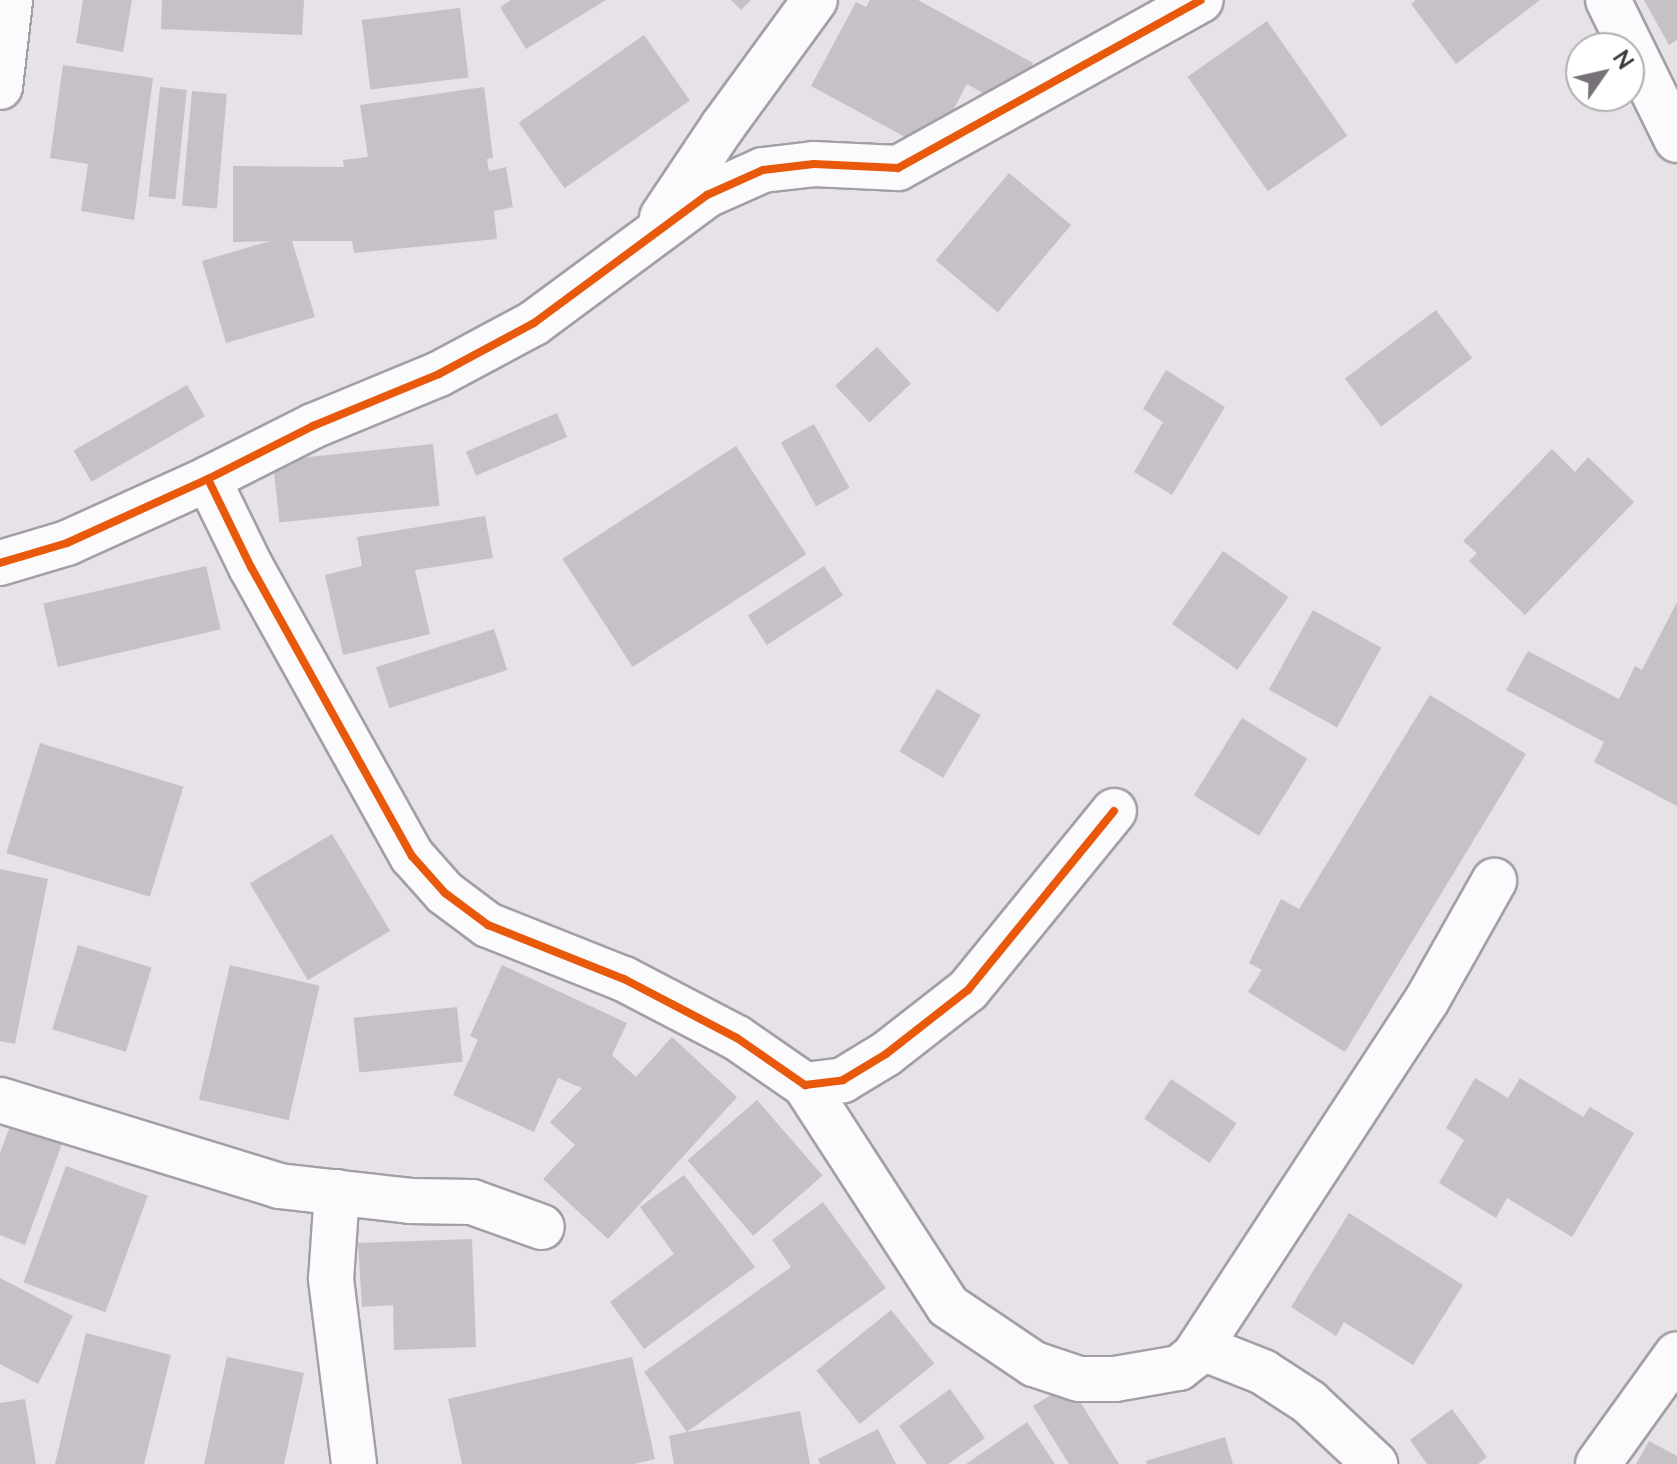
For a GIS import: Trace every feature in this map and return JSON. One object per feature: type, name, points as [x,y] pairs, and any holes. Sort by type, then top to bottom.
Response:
[{"type":"street","points":[[0,87],[10,0]]},
{"type":"street","points":[[651,233],[723,126],[815,0]]},
{"type":"street","points":[[0,563],[67,543],[208,479],[313,426],[439,374],[534,323],[651,233],[707,195],[763,170],[814,164],[898,168],[1201,0]]},
{"type":"street","points":[[1608,0],[1677,140]]},
{"type":"street","points":[[208,479],[251,567],[412,856],[445,893],[488,925],[624,979],[737,1038],[805,1085],[948,1306],[1034,1364],[1079,1379],[1115,1379],[1179,1368],[1200,1347],[1427,1000],[1494,881]]},
{"type":"street","points":[[805,1085],[843,1080],[886,1054],[968,990],[1114,811]]},
{"type":"street","points":[[0,1100],[279,1186],[410,1201],[472,1202],[542,1227]]},
{"type":"street","points":[[337,1192],[331,1279],[354,1464]]},
{"type":"street","points":[[1200,1347],[1263,1372],[1309,1402],[1375,1464]]},
{"type":"street","points":[[1598,1464],[1677,1354]]},
{"type":"building","points":[[83,0],[132,0],[123,52],[76,43]]},
{"type":"building","points":[[162,0],[304,0],[302,35],[161,29]]},
{"type":"building","points":[[511,0],[606,0],[526,49],[500,7]]},
{"type":"building","points":[[731,0],[751,0],[741,10]]},
{"type":"building","points":[[870,0],[918,0],[1033,63],[1009,108],[967,84],[931,151],[811,86],[856,2],[866,7]]},
{"type":"building","points":[[1416,0],[1540,0],[1456,64],[1411,4]]},
{"type":"building","points":[[1644,0],[1677,0],[1677,40],[1669,45]]},
{"type":"building","points":[[460,8],[469,77],[370,90],[362,20]]},
{"type":"building","points":[[1267,21],[1347,136],[1268,191],[1188,77]]},
{"type":"building","points":[[644,35],[690,101],[565,188],[519,123]]},
{"type":"building","points":[[63,65],[153,78],[134,220],[81,211],[88,164],[50,158]]},
{"type":"building","points":[[160,87],[187,90],[175,199],[149,196]]},
{"type":"building","points":[[484,87],[493,158],[487,159],[489,171],[506,167],[513,207],[494,211],[497,239],[354,253],[352,241],[292,241],[315,317],[226,343],[202,261],[270,241],[233,242],[233,166],[344,167],[343,160],[368,157],[360,105]]},
{"type":"building","points":[[192,91],[227,94],[217,209],[182,206]]},
{"type":"building","points":[[1009,173],[1071,225],[998,312],[936,260]]},
{"type":"building","points":[[1436,310],[1472,358],[1381,427],[1345,379]]},
{"type":"building","points":[[877,347],[911,384],[869,422],[835,386]]},
{"type":"building","points":[[1166,370],[1225,407],[1172,495],[1134,472],[1163,422],[1143,409]]},
{"type":"building","points":[[187,385],[205,416],[92,482],[74,450]]},
{"type":"building","points":[[557,413],[567,437],[476,476],[466,452]]},
{"type":"building","points":[[814,424],[849,488],[816,506],[781,442]]},
{"type":"building","points":[[433,444],[439,506],[279,522],[273,461]]},
{"type":"building","points":[[736,446],[806,554],[633,667],[562,559]]},
{"type":"building","points":[[1552,449],[1575,472],[1588,457],[1634,502],[1525,615],[1469,561],[1477,553],[1463,541]]},
{"type":"building","points":[[485,516],[493,558],[415,570],[430,634],[343,655],[325,575],[362,566],[357,537]]},
{"type":"building","points":[[1223,551],[1289,597],[1237,670],[1172,624]]},
{"type":"building","points":[[206,566],[221,629],[58,667],[43,604]]},
{"type":"building","points":[[824,566],[843,595],[767,645],[748,616]]},
{"type":"building","points":[[1677,602],[1677,806],[1594,762],[1604,742],[1506,690],[1528,651],[1619,699],[1635,666],[1642,670]]},
{"type":"building","points":[[1313,610],[1381,648],[1337,727],[1269,690]]},
{"type":"building","points":[[494,629],[507,670],[389,708],[376,667]]},
{"type":"building","points":[[937,689],[981,715],[943,778],[899,752]]},
{"type":"building","points":[[1430,695],[1526,754],[1345,1052],[1248,992],[1262,970],[1249,963],[1281,899],[1299,909]]},
{"type":"building","points":[[1242,718],[1307,759],[1259,836],[1194,795]]},
{"type":"building","points":[[40,743],[183,787],[150,897],[6,853]]},
{"type":"building","points":[[332,834],[390,931],[308,980],[250,883]]},
{"type":"building","points":[[0,869],[48,879],[15,1044],[0,1041]]},
{"type":"building","points":[[78,945],[152,968],[126,1052],[52,1029]]},
{"type":"building","points":[[230,965],[320,986],[289,1120],[199,1099]]},
{"type":"building","points":[[502,965],[627,1023],[612,1055],[636,1077],[672,1037],[737,1097],[608,1239],[543,1179],[575,1145],[550,1122],[582,1088],[558,1078],[534,1132],[453,1095],[478,1040],[470,1036]]},
{"type":"building","points":[[457,1007],[463,1062],[359,1073],[354,1018]]},
{"type":"building","points":[[1475,1078],[1508,1098],[1520,1078],[1583,1117],[1590,1107],[1634,1133],[1572,1237],[1507,1198],[1496,1218],[1439,1183],[1464,1140],[1446,1128]]},
{"type":"building","points":[[1171,1079],[1236,1123],[1210,1163],[1144,1119]]},
{"type":"building","points":[[757,1100],[823,1175],[753,1236],[688,1160]]},
{"type":"building","points":[[11,1124],[62,1144],[25,1245],[0,1235],[0,1153]]},
{"type":"building","points":[[66,1166],[148,1196],[105,1312],[24,1283]]},
{"type":"building","points":[[684,1175],[755,1267],[644,1349],[610,1302],[674,1254],[640,1207]]},
{"type":"building","points":[[823,1202],[886,1288],[687,1432],[644,1372],[791,1267],[772,1240]]},
{"type":"building","points":[[1349,1213],[1463,1285],[1413,1365],[1344,1322],[1336,1336],[1291,1307]]},
{"type":"building","points":[[472,1239],[476,1347],[394,1350],[393,1305],[362,1307],[358,1243]]},
{"type":"building","points":[[0,1278],[73,1316],[38,1384],[0,1364]]},
{"type":"building","points":[[891,1310],[934,1364],[860,1424],[816,1370]]},
{"type":"building","points":[[86,1333],[171,1355],[144,1464],[55,1464]]},
{"type":"building","points":[[227,1357],[304,1373],[284,1464],[204,1464]]},
{"type":"building","points":[[632,1357],[655,1459],[634,1464],[462,1464],[448,1399]]},
{"type":"building","points":[[1069,1384],[1119,1464],[1069,1464],[1033,1406]]},
{"type":"building","points":[[950,1389],[985,1438],[948,1464],[927,1464],[899,1426]]},
{"type":"building","points":[[25,1399],[36,1464],[0,1464],[0,1403]]},
{"type":"building","points":[[1452,1409],[1487,1457],[1478,1464],[1427,1464],[1410,1440]]},
{"type":"building","points":[[800,1411],[810,1464],[674,1464],[669,1436]]},
{"type":"building","points":[[1027,1422],[1055,1464],[966,1464]]},
{"type":"building","points":[[878,1429],[896,1464],[820,1464],[818,1459]]},
{"type":"building","points":[[1225,1437],[1233,1464],[1147,1464],[1146,1461]]},
{"type":"building","points":[[1649,1441],[1677,1456],[1677,1464],[1636,1464]]},
{"type":"cycle path","points":[[0,563],[67,543],[208,479],[313,426],[439,374],[534,323],[707,195],[763,170],[814,164],[898,168],[1201,0]]},
{"type":"cycle path","points":[[208,479],[251,567],[412,856],[445,893],[488,925],[624,979],[737,1038],[805,1085],[843,1080],[886,1054],[968,990],[1114,811]]}]
